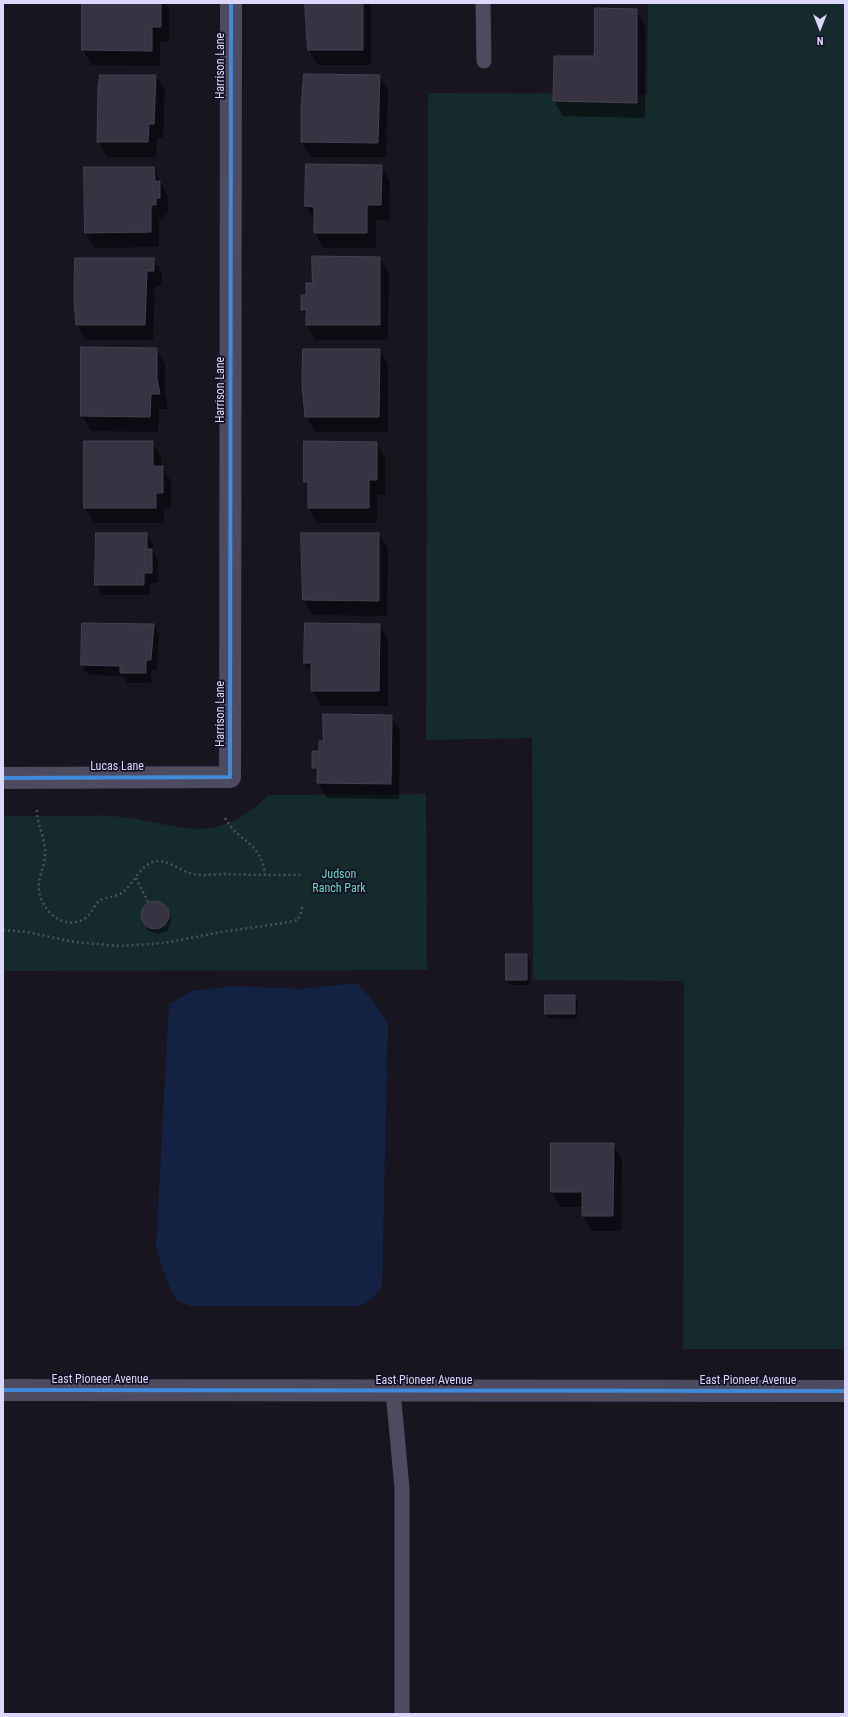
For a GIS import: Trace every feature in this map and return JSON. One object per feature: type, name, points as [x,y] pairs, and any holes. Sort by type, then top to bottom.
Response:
[{"type":"street","name":"Harrison Lane","points":[[230,777],[231,3]]},
{"type":"street","name":"Lucas Lane","points":[[3,778],[230,777]]},
{"type":"street","name":"East Pioneer Avenue","points":[[3,1390],[845,1391]]},
{"type":"lane","points":[[483,3],[484,61]]},
{"type":"lane","points":[[393,1391],[402,1488],[402,1714]]},
{"type":"path","points":[[37,810],[39,830],[44,841],[46,855],[39,878],[40,898],[52,916],[67,922],[76,922],[84,918],[98,902],[118,896],[124,892],[148,865],[159,862],[194,874],[300,875]]},
{"type":"path","points":[[224,818],[236,833],[249,841],[258,852],[263,863],[264,875]]},
{"type":"path","points":[[136,878],[148,904]]},
{"type":"path","points":[[3,930],[27,932],[74,942],[121,946],[164,943],[298,920],[302,910],[302,905]]},
{"type":"green space","points":[[648,3],[845,3],[845,1349],[683,1349],[684,981],[533,980],[532,738],[426,740],[428,93],[647,94]]},
{"type":"green space","name":"Judson Ranch Park","points":[[426,794],[427,970],[3,971],[3,816],[113,816],[194,829],[211,828],[229,823],[248,812],[269,795]]},
{"type":"water","points":[[357,983],[373,1001],[388,1024],[382,1287],[374,1297],[360,1306],[191,1306],[177,1301],[166,1280],[156,1246],[169,1004],[192,991],[234,986],[301,989]]},
{"type":"building","points":[[82,3],[161,3],[161,27],[152,27],[152,51],[82,50]]},
{"type":"building","points":[[305,3],[363,3],[363,50],[308,50]]},
{"type":"building","points":[[595,8],[637,9],[637,103],[553,101],[554,56],[594,56]]},
{"type":"building","points":[[304,74],[380,75],[378,143],[301,142],[301,109]]},
{"type":"building","points":[[100,75],[156,75],[154,124],[149,124],[148,142],[97,142],[98,89]]},
{"type":"building","points":[[306,164],[382,165],[381,205],[367,205],[367,233],[314,233],[314,207],[305,206]]},
{"type":"building","points":[[84,167],[154,167],[155,181],[160,181],[160,198],[156,198],[156,205],[151,205],[151,232],[85,233]]},
{"type":"building","points":[[312,256],[380,257],[380,325],[306,325],[306,310],[301,310],[301,295],[306,295],[306,283],[312,283]]},
{"type":"building","points":[[75,258],[154,258],[154,271],[147,271],[145,325],[76,325],[74,300]]},
{"type":"building","points":[[81,347],[157,348],[157,379],[160,394],[151,394],[150,417],[81,416]]},
{"type":"building","points":[[303,349],[380,349],[379,417],[305,417],[302,385]]},
{"type":"building","points":[[84,441],[153,441],[153,466],[163,466],[163,493],[156,493],[156,508],[84,508]]},
{"type":"building","points":[[304,441],[377,442],[377,480],[369,480],[369,508],[308,508],[308,482],[304,482]]},
{"type":"building","points":[[96,533],[147,533],[147,549],[152,549],[152,573],[144,573],[144,585],[95,585]]},
{"type":"building","points":[[301,533],[379,533],[379,601],[303,600]]},
{"type":"building","points":[[82,623],[154,624],[151,660],[146,660],[146,673],[120,673],[120,666],[81,665]]},
{"type":"building","points":[[305,623],[380,624],[379,691],[311,691],[311,663],[304,663]]},
{"type":"building","points":[[323,714],[392,715],[391,784],[317,783],[317,768],[312,768],[312,751],[319,751],[319,741],[323,741]]},
{"type":"building","points":[[155,901],[165,905],[169,915],[165,925],[155,929],[145,925],[141,915],[145,905]]},
{"type":"building","points":[[506,954],[527,954],[527,980],[506,980]]},
{"type":"building","points":[[545,995],[575,995],[575,1014],[545,1014]]},
{"type":"building","points":[[551,1143],[614,1143],[613,1216],[582,1216],[582,1192],[551,1192]]},
{"type":"cycle path","points":[[3,778],[230,777],[231,3]]},
{"type":"cycle path","points":[[3,1390],[845,1391]]}]
